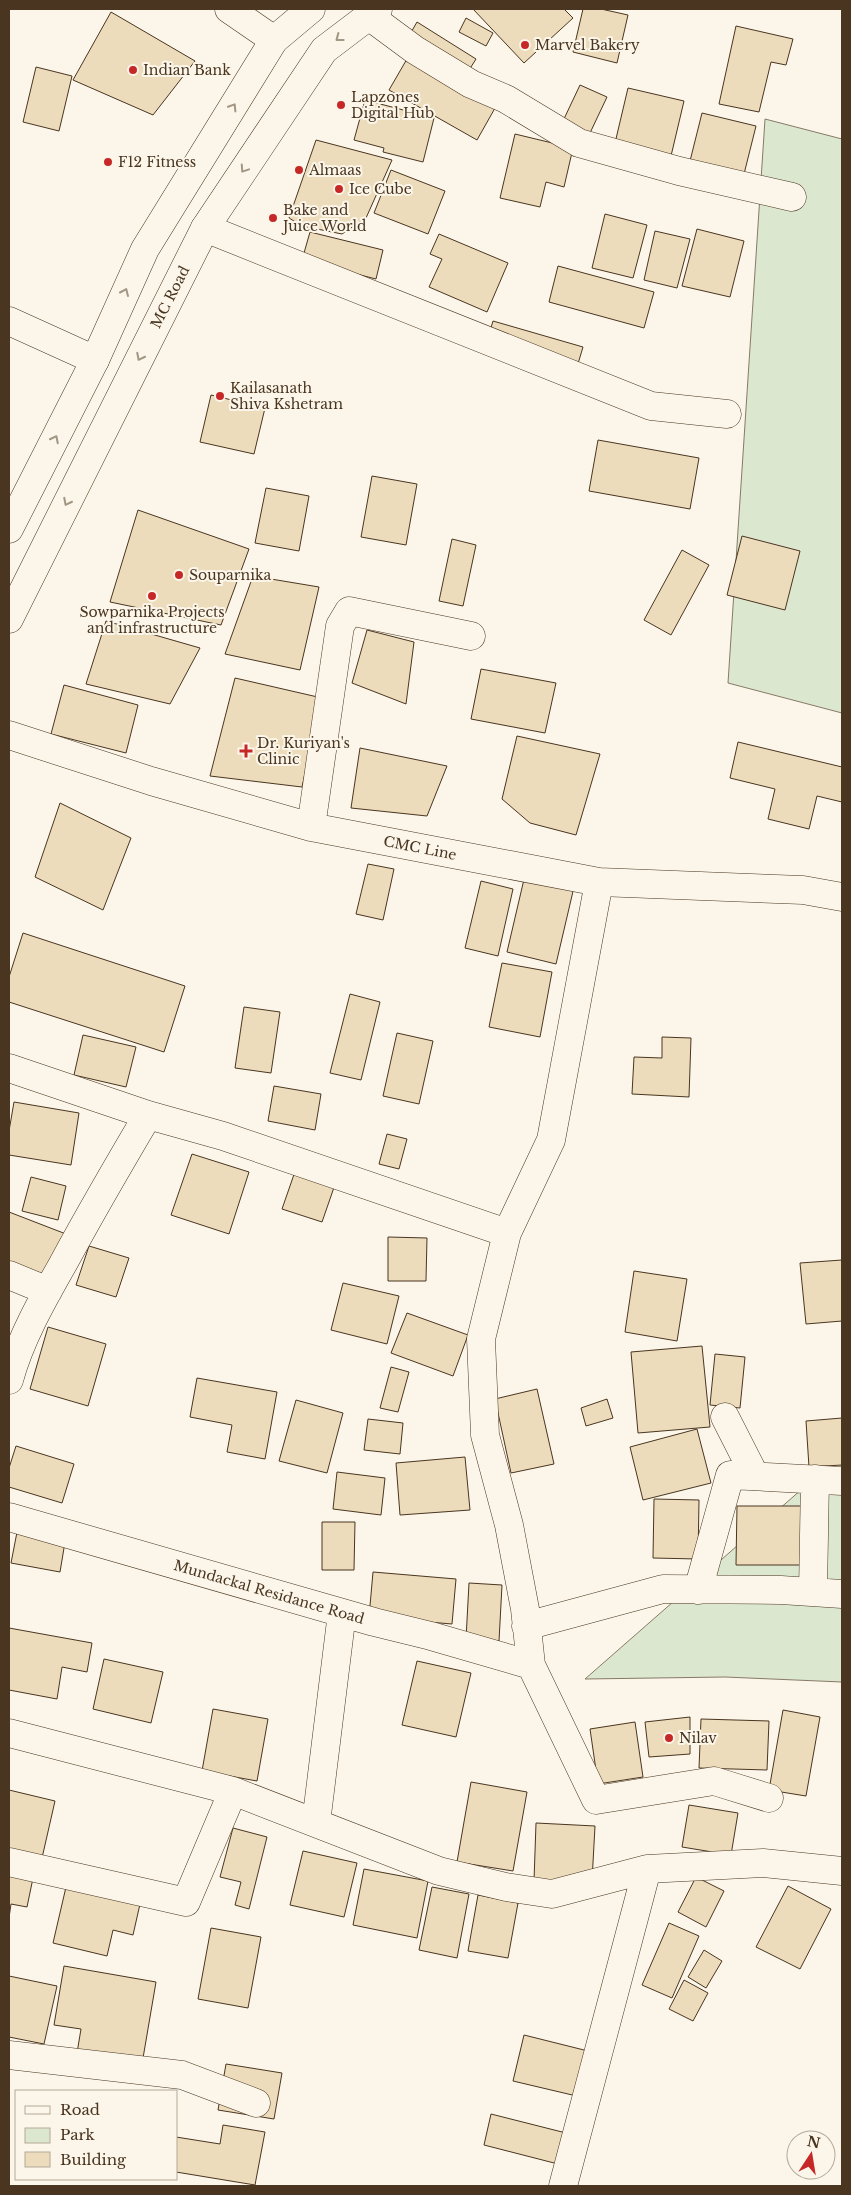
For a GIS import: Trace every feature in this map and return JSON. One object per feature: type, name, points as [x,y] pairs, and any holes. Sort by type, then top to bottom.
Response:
[{"type":"street","points":[[228,9],[274,40]]},
{"type":"street","points":[[9,529],[95,360],[145,249],[274,40],[311,9]]},
{"type":"street","points":[[373,12],[423,55],[471,84],[506,99],[579,143],[679,171],[792,197]]},
{"type":"street","name":"MC Road","points":[[9,619],[205,228],[324,50],[373,12]]},
{"type":"street","points":[[205,228],[651,406],[727,414]]},
{"type":"street","points":[[9,321],[95,360]]},
{"type":"street","points":[[311,827],[340,626],[349,611],[471,636]]},
{"type":"street","name":"CMC Line","points":[[9,735],[151,781],[311,827],[600,882],[803,890],[842,897]]},
{"type":"street","points":[[600,882],[551,1140],[507,1233],[481,1339],[485,1435],[509,1525],[531,1665],[596,1800],[714,1781],[769,1798]]},
{"type":"street","points":[[9,1068],[148,1115],[223,1136],[507,1233]]},
{"type":"street","points":[[9,1380],[14,1359],[48,1291],[104,1189],[148,1115]]},
{"type":"street","points":[[9,1275],[48,1291]]},
{"type":"street","points":[[725,1417],[755,1476]]},
{"type":"street","points":[[698,1590],[730,1475],[842,1481]]},
{"type":"street","points":[[813,1592],[815,1479]]},
{"type":"street","name":"Mundackal Residance Road","points":[[9,1517],[342,1613],[531,1665]]},
{"type":"street","points":[[526,1626],[663,1589],[842,1594]]},
{"type":"street","points":[[316,1823],[342,1613]]},
{"type":"street","points":[[9,1733],[233,1791],[439,1871],[506,1887],[552,1894],[647,1869],[763,1863],[842,1871]]},
{"type":"street","points":[[9,1862],[186,1902],[233,1791]]},
{"type":"street","points":[[563,2186],[647,1869]]},
{"type":"street","points":[[9,2056],[182,2075],[256,2102]]},
{"type":"green space","points":[[765,119],[842,139],[842,713],[728,683]]},
{"type":"green space","points":[[842,1471],[842,1682],[725,1677],[585,1679],[818,1475]]},
{"type":"building","name":"Marvel Bakery","points":[[473,9],[564,9],[573,18],[524,63]]},
{"type":"building","points":[[583,9],[601,9],[628,15],[617,63],[573,52]]},
{"type":"building","name":"Indian Bank","points":[[111,12],[195,61],[153,115],[73,80]]},
{"type":"building","points":[[466,18],[493,33],[486,46],[459,32]]},
{"type":"building","points":[[417,22],[476,59],[464,78],[406,41]]},
{"type":"building","points":[[736,26],[793,39],[786,65],[771,62],[759,112],[719,104]]},
{"type":"building","points":[[411,52],[499,101],[477,140],[389,90]]},
{"type":"building","points":[[36,67],[72,76],[59,131],[23,122]]},
{"type":"building","points":[[580,85],[607,97],[590,133],[563,121]]},
{"type":"building","points":[[628,88],[684,101],[671,156],[615,143]]},
{"type":"building","points":[[365,100],[434,118],[423,162],[383,152],[384,148],[354,140]]},
{"type":"building","points":[[702,113],[756,126],[742,182],[688,169]]},
{"type":"building","points":[[515,134],[573,148],[564,187],[546,182],[540,207],[500,198]]},
{"type":"building","name":"Ice Cube","points":[[316,140],[392,160],[366,218],[342,234],[302,226],[289,218]]},
{"type":"building","points":[[391,170],[445,191],[428,234],[374,213]]},
{"type":"building","points":[[605,214],[647,225],[633,278],[592,268]]},
{"type":"building","points":[[697,229],[744,241],[730,297],[682,286]]},
{"type":"building","points":[[655,231],[690,239],[677,288],[644,280]]},
{"type":"building","points":[[310,232],[383,250],[376,279],[302,260]]},
{"type":"building","points":[[439,234],[508,263],[487,312],[429,287],[442,259],[430,254]]},
{"type":"building","points":[[558,266],[654,292],[644,328],[549,302]]},
{"type":"building","points":[[493,321],[583,347],[574,377],[484,351]]},
{"type":"building","points":[[211,395],[265,408],[254,454],[200,442]]},
{"type":"building","points":[[598,440],[699,458],[690,509],[589,491]]},
{"type":"building","points":[[372,476],[417,484],[406,545],[361,537]]},
{"type":"building","points":[[266,488],[309,496],[299,551],[255,543]]},
{"type":"building","name":"Souparnika","points":[[138,510],[249,549],[221,625],[110,602]]},
{"type":"building","points":[[742,536],[800,551],[785,610],[727,595]]},
{"type":"building","points":[[452,539],[476,545],[463,606],[439,601]]},
{"type":"building","points":[[682,550],[709,565],[671,635],[644,620]]},
{"type":"building","points":[[253,576],[319,587],[300,670],[225,654]]},
{"type":"building","points":[[106,621],[200,648],[170,704],[86,684]]},
{"type":"building","points":[[367,630],[414,642],[406,704],[352,683]]},
{"type":"building","points":[[481,669],[556,683],[545,733],[471,719]]},
{"type":"building","points":[[235,678],[322,698],[302,787],[210,776]]},
{"type":"building","points":[[64,685],[138,705],[126,753],[51,734]]},
{"type":"building","points":[[517,736],[600,754],[576,835],[530,823],[502,799]]},
{"type":"building","points":[[738,742],[842,767],[842,802],[817,796],[809,829],[768,819],[775,789],[730,778]]},
{"type":"building","points":[[360,748],[447,766],[427,816],[351,808]]},
{"type":"building","points":[[60,803],[131,838],[103,910],[35,877]]},
{"type":"building","points":[[368,864],[394,869],[383,920],[356,914]]},
{"type":"building","points":[[525,875],[574,887],[556,964],[507,952]]},
{"type":"building","points":[[481,881],[513,889],[498,956],[465,948]]},
{"type":"building","points":[[23,933],[185,986],[164,1052],[9,1002],[9,977]]},
{"type":"building","points":[[502,963],[552,972],[540,1037],[489,1027]]},
{"type":"building","points":[[350,994],[380,1002],[361,1080],[330,1073]]},
{"type":"building","points":[[244,1007],[280,1012],[271,1073],[235,1068]]},
{"type":"building","points":[[397,1033],[433,1041],[419,1104],[383,1096]]},
{"type":"building","points":[[83,1035],[136,1047],[126,1087],[74,1075]]},
{"type":"building","points":[[662,1037],[691,1038],[689,1097],[632,1094],[634,1057],[662,1058]]},
{"type":"building","points":[[274,1086],[321,1094],[315,1130],[268,1121]]},
{"type":"building","points":[[14,1102],[79,1113],[71,1165],[9,1155],[9,1131]]},
{"type":"building","points":[[387,1134],[407,1139],[399,1169],[379,1164]]},
{"type":"building","points":[[192,1154],[249,1172],[229,1234],[171,1215]]},
{"type":"building","points":[[299,1160],[339,1173],[322,1222],[282,1209]]},
{"type":"building","points":[[31,1177],[66,1186],[58,1220],[22,1211]]},
{"type":"building","points":[[9,1212],[66,1234],[49,1280],[9,1265]]},
{"type":"building","points":[[388,1237],[427,1238],[426,1281],[388,1281]]},
{"type":"building","points":[[89,1246],[129,1258],[116,1297],[76,1285]]},
{"type":"building","points":[[842,1260],[842,1321],[806,1324],[800,1263]]},
{"type":"building","points":[[634,1271],[687,1279],[677,1341],[625,1332]]},
{"type":"building","points":[[343,1283],[399,1296],[387,1344],[331,1330]]},
{"type":"building","points":[[407,1313],[468,1335],[453,1376],[391,1353]]},
{"type":"building","points":[[48,1327],[106,1344],[88,1406],[30,1389]]},
{"type":"building","points":[[702,1346],[710,1427],[638,1433],[631,1352]]},
{"type":"building","points":[[715,1354],[745,1357],[740,1408],[710,1405]]},
{"type":"building","points":[[391,1367],[409,1372],[398,1412],[380,1408]]},
{"type":"building","points":[[197,1378],[277,1392],[265,1459],[227,1452],[232,1425],[190,1417]]},
{"type":"building","points":[[537,1389],[554,1464],[511,1473],[495,1399]]},
{"type":"building","points":[[607,1399],[613,1418],[586,1426],[581,1408]]},
{"type":"building","points":[[296,1400],[343,1413],[327,1473],[279,1461]]},
{"type":"building","points":[[842,1418],[842,1465],[809,1467],[806,1421]]},
{"type":"building","points":[[368,1419],[403,1423],[400,1454],[364,1450]]},
{"type":"building","points":[[697,1429],[711,1483],[643,1500],[630,1447]]},
{"type":"building","points":[[16,1446],[74,1464],[62,1503],[9,1487],[9,1468]]},
{"type":"building","points":[[465,1457],[470,1510],[400,1515],[396,1463]]},
{"type":"building","points":[[337,1472],[385,1478],[381,1515],[333,1509]]},
{"type":"building","points":[[654,1499],[699,1500],[698,1559],[653,1558]]},
{"type":"building","points":[[737,1506],[808,1506],[807,1565],[736,1565]]},
{"type":"building","points":[[322,1522],[355,1522],[354,1570],[322,1570]]},
{"type":"building","points":[[18,1527],[66,1536],[60,1572],[11,1563]]},
{"type":"building","points":[[373,1572],[456,1579],[452,1624],[369,1617]]},
{"type":"building","points":[[469,1583],[502,1585],[499,1641],[466,1639]]},
{"type":"building","points":[[9,1628],[92,1643],[87,1672],[62,1667],[57,1699],[9,1690]]},
{"type":"building","points":[[104,1659],[163,1672],[151,1723],[93,1709]]},
{"type":"building","points":[[417,1661],[471,1673],[456,1737],[402,1725]]},
{"type":"building","points":[[213,1709],[268,1719],[257,1781],[202,1771]]},
{"type":"building","points":[[783,1710],[820,1717],[806,1796],[769,1790]]},
{"type":"building","name":"Nilav","points":[[690,1717],[690,1754],[649,1757],[645,1722]]},
{"type":"building","points":[[701,1719],[769,1721],[767,1770],[699,1768]]},
{"type":"building","points":[[635,1722],[643,1777],[598,1784],[590,1729]]},
{"type":"building","points":[[471,1782],[527,1792],[513,1871],[457,1862]]},
{"type":"building","points":[[9,1790],[55,1801],[42,1858],[9,1850]]},
{"type":"building","points":[[689,1805],[738,1813],[731,1855],[682,1847]]},
{"type":"building","points":[[536,1823],[595,1826],[592,1881],[534,1881]]},
{"type":"building","points":[[233,1828],[267,1837],[249,1909],[235,1905],[241,1882],[220,1877]]},
{"type":"building","points":[[303,1851],[357,1863],[344,1917],[290,1905]]},
{"type":"building","points":[[364,1869],[428,1881],[417,1938],[353,1925]]},
{"type":"building","points":[[9,1874],[33,1878],[27,1907],[11,1904],[9,1918]]},
{"type":"building","points":[[696,1877],[724,1891],[706,1927],[678,1912]]},
{"type":"building","points":[[788,1886],[831,1909],[800,1969],[756,1947]]},
{"type":"building","points":[[66,1887],[140,1904],[133,1935],[113,1930],[107,1956],[53,1943]]},
{"type":"building","points":[[432,1887],[469,1894],[457,1958],[419,1950]]},
{"type":"building","points":[[478,1895],[518,1903],[508,1958],[468,1951]]},
{"type":"building","points":[[669,1923],[699,1936],[672,1998],[642,1985]]},
{"type":"building","points":[[211,1928],[261,1937],[248,2008],[198,1999]]},
{"type":"building","points":[[704,1950],[722,1961],[706,1988],[688,1977]]},
{"type":"building","points":[[64,1966],[156,1982],[142,2064],[77,2053],[81,2029],[54,2025]]},
{"type":"building","points":[[9,1976],[57,1986],[44,2044],[9,2037]]},
{"type":"building","points":[[684,1980],[708,1993],[693,2021],[669,2009]]},
{"type":"building","points":[[524,2035],[596,2053],[585,2098],[513,2081]]},
{"type":"building","points":[[226,2064],[282,2073],[274,2119],[218,2110]]},
{"type":"building","points":[[491,2114],[566,2133],[558,2164],[484,2145]]},
{"type":"building","points":[[223,2125],[265,2132],[255,2185],[178,2172],[178,2137],[220,2144]]},
{"type":"place","name":"Marvel Bakery","points":[[525,45]]},
{"type":"place","name":"Indian Bank","points":[[133,70]]},
{"type":"place","name":"Lapzones Digital Hub","points":[[341,105]]},
{"type":"place","name":"F12 Fitness","points":[[108,162]]},
{"type":"place","name":"Almaas","points":[[299,170]]},
{"type":"place","name":"Ice Cube","points":[[339,189]]},
{"type":"place","name":"Bake and Juice World","points":[[273,218]]},
{"type":"place","name":"Kailasanath Shiva Kshetram","points":[[220,396]]},
{"type":"place","name":"Souparnika","points":[[179,575]]},
{"type":"place","name":"Sowparnika Projects and infrastructure","points":[[152,596]]},
{"type":"place","name":"Dr. Kuriyan's Clinic","points":[[246,751]]},
{"type":"place","name":"Nilav","points":[[669,1738]]}]
